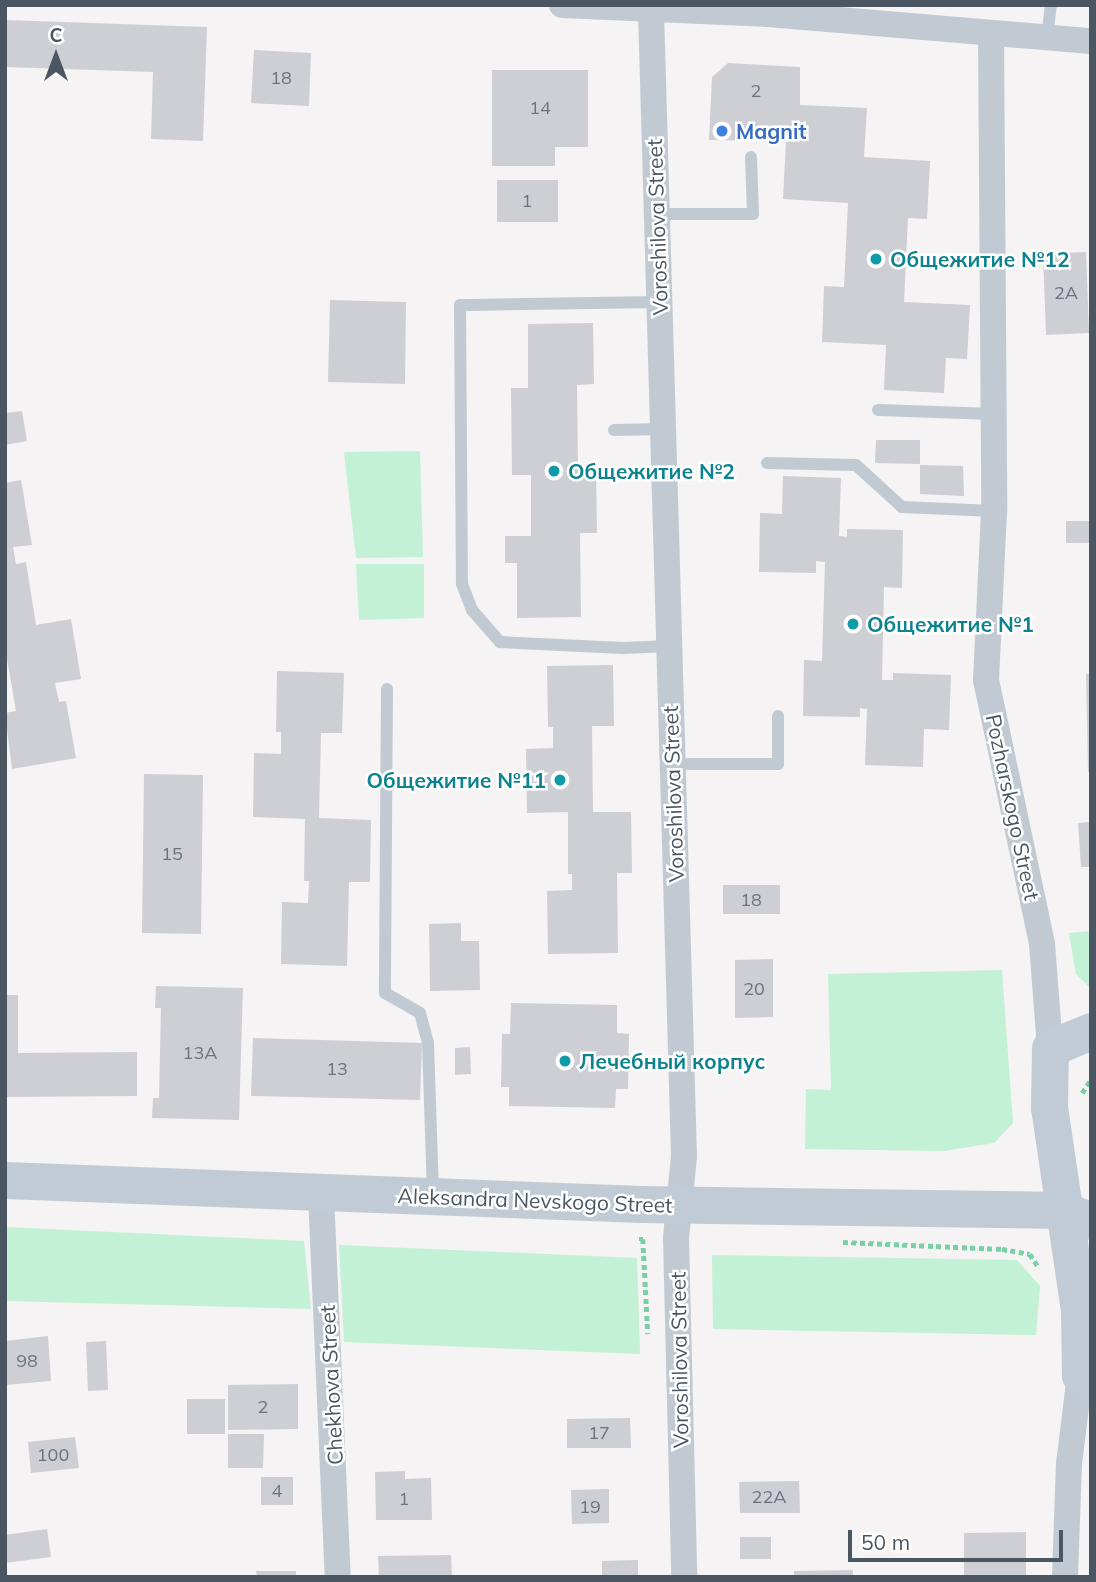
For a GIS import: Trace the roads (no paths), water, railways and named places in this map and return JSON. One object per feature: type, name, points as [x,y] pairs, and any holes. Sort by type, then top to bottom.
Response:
[{"type":"main road","points":[[1050,1048],[1091,1031]]},
{"type":"main road","name":"Pozharskogo Street","points":[[1050,1048],[1049,1107],[1082,1211],[1079,1311],[1085,1378]]},
{"type":"main road","name":"Aleksandra Nevskogo Street","points":[[5,1180],[320,1194],[1082,1211]]},
{"type":"street","points":[[562,5],[651,11],[769,10],[1091,41]]},
{"type":"street","name":"Voroshilova Street","points":[[651,11],[684,1156],[676,1238],[684,1577]]},
{"type":"street","name":"Pozharskogo Street","points":[[990,33],[994,512],[986,680],[1042,944],[1050,1048]]},
{"type":"street","name":"Chekhova Street","points":[[320,1194],[338,1577]]},
{"type":"street","name":"Pozharskogo Street","points":[[1065,1577],[1069,1464],[1085,1378]]},
{"type":"lane","points":[[1048,37],[1051,5]]},
{"type":"lane","points":[[657,214],[752,214],[751,157]]},
{"type":"lane","points":[[659,302],[460,305],[462,584],[472,610],[500,642],[623,648],[669,646]]},
{"type":"lane","points":[[878,410],[994,414]]},
{"type":"lane","points":[[614,430],[663,429]]},
{"type":"lane","points":[[767,463],[856,465],[902,507],[994,512]]},
{"type":"lane","points":[[387,689],[385,993],[420,1013],[428,1043],[433,1196]]},
{"type":"lane","points":[[672,764],[779,765],[779,716]]},
{"type":"place","name":"Magnit","points":[[722,131]]},
{"type":"place","name":"Общежитие №12","points":[[876,259]]},
{"type":"place","name":"Общежитие №2","points":[[554,471]]},
{"type":"place","name":"Общежитие №1","points":[[853,624]]},
{"type":"place","name":"Общежитие №11","points":[[560,780]]},
{"type":"place","name":"Лечебный корпус","points":[[565,1061]]}]
